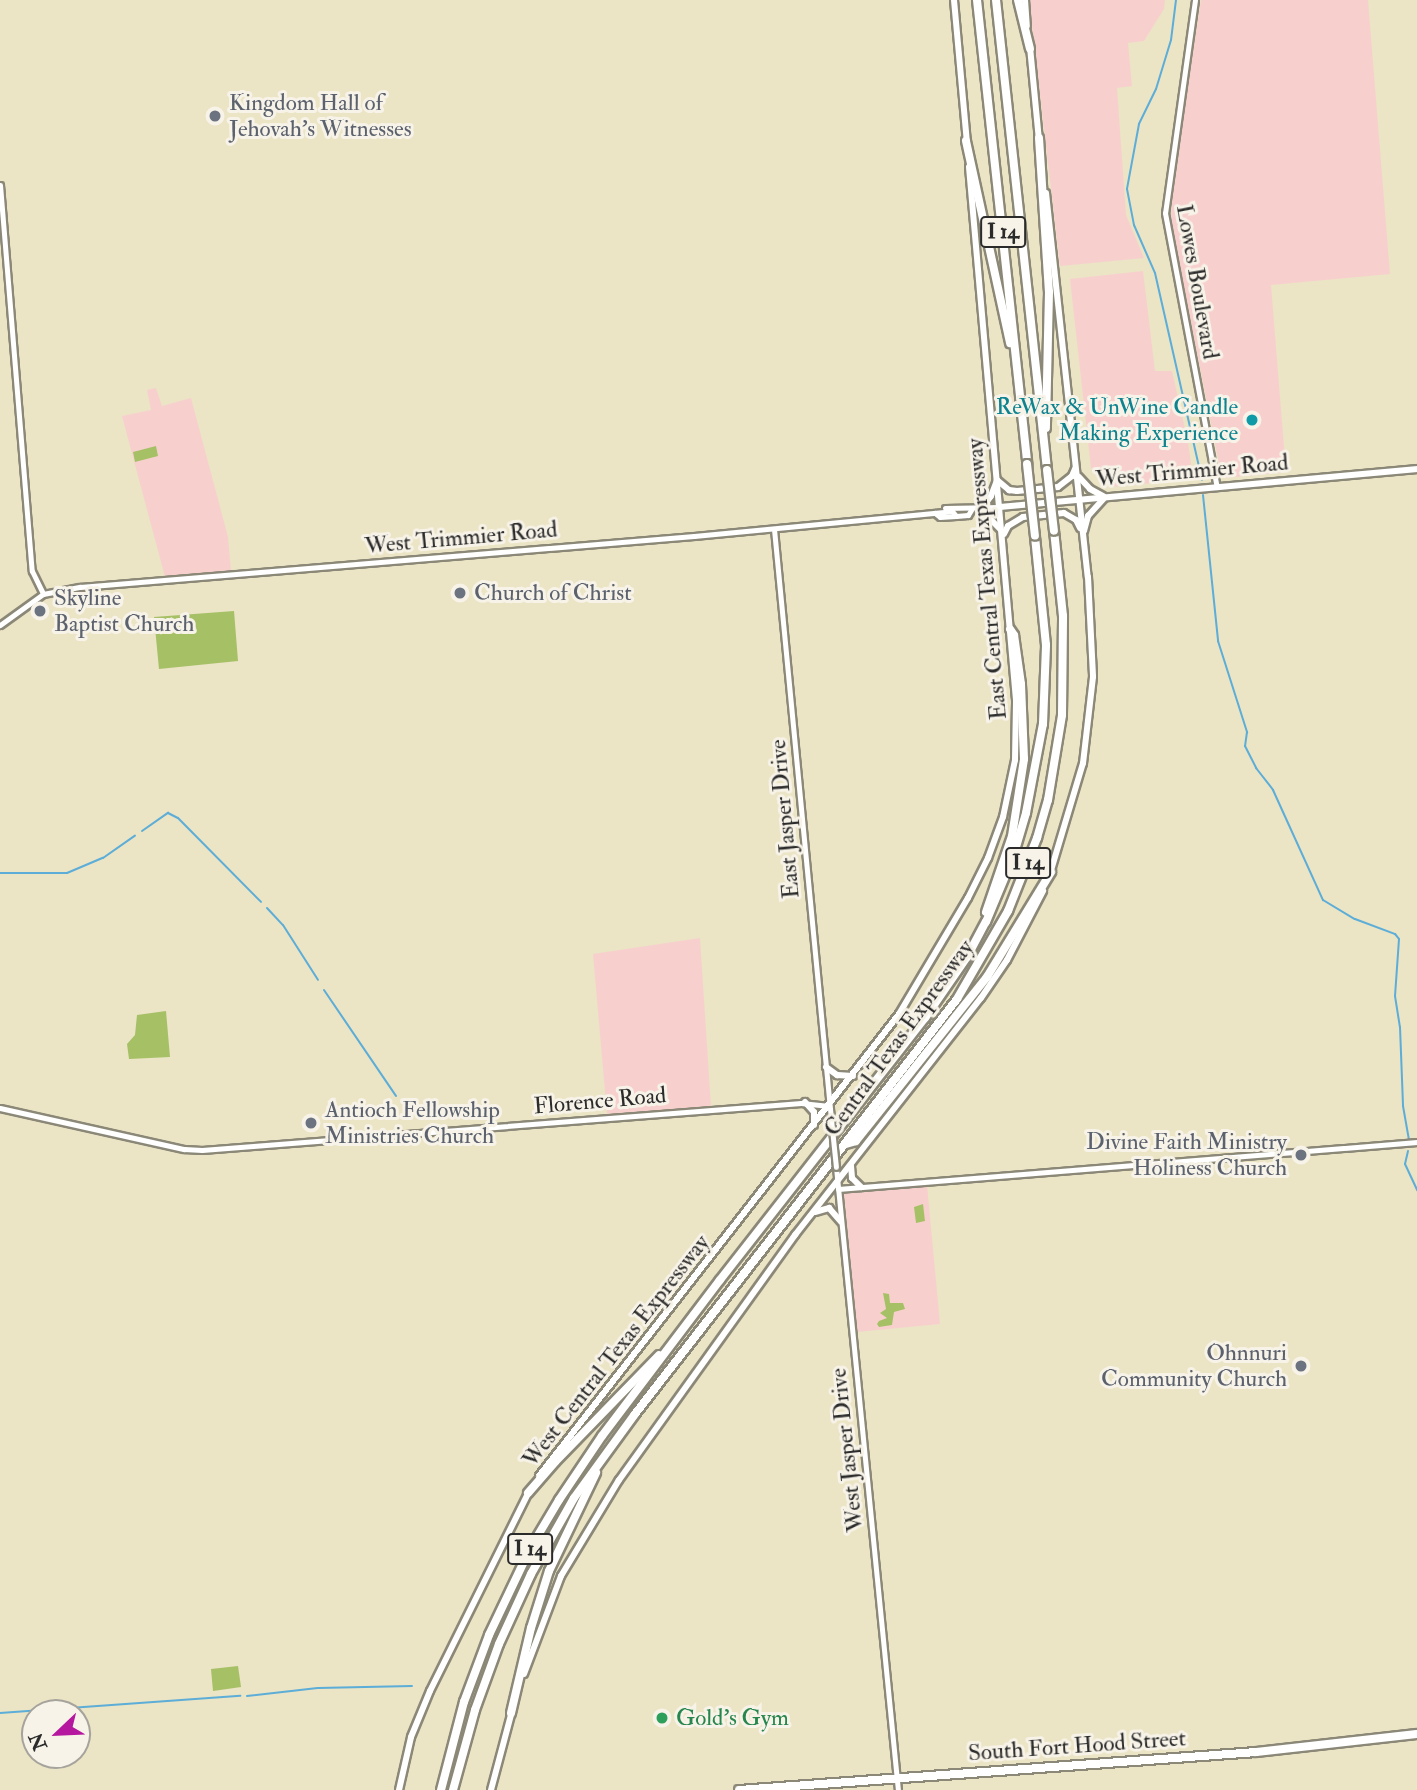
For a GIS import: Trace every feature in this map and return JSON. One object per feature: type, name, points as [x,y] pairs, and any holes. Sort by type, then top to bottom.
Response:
[{"type":"highway","name":"Central Texas Expressway","points":[[441,1788],[464,1702],[489,1635],[531,1547],[582,1463],[925,1018],[967,957],[986,922],[1013,858],[1026,814],[1042,724],[1046,645],[978,0]]},
{"type":"highway","name":"Central Texas Expressway","points":[[454,1787],[475,1710],[510,1618],[545,1547],[601,1458],[846,1144],[978,965],[1015,895],[1037,838],[1048,800],[1062,715],[1063,616],[996,0]]},
{"type":"highway","points":[[1018,0],[1030,49]]},
{"type":"highway","points":[[1039,138],[1050,316],[1045,448]]},
{"type":"highway","points":[[966,141],[1017,369]]},
{"type":"highway","points":[[986,922],[987,906],[1012,835],[1024,759],[1021,684],[1014,635],[1010,629]]},
{"type":"highway","points":[[846,1144],[856,1140],[864,1131],[987,977],[1051,872]]},
{"type":"highway","points":[[528,1493],[555,1462],[675,1342]]},
{"type":"highway","points":[[511,1713],[531,1628],[550,1571],[601,1458]]},
{"type":"highway","name":"South Fort Hood Street","points":[[739,1790],[1283,1750],[1417,1734]]},
{"type":"main road","name":"East Central Texas Expressway","points":[[829,1106],[920,981],[978,878],[998,833],[1011,784],[1015,753],[1016,700],[954,0]]},
{"type":"main road","points":[[489,1790],[494,1782],[511,1713],[539,1627],[581,1538],[736,1314],[813,1212],[838,1186],[851,1164],[987,989],[1029,921],[1051,872],[1076,797],[1089,732],[1093,667],[1080,499],[1057,273],[1039,138],[1025,0]]},
{"type":"main road","name":"West Trimmier Road","points":[[1000,507],[1417,469]]},
{"type":"main road","points":[[1002,533],[995,520],[981,509],[991,496],[997,480],[1009,490],[1017,491],[1058,487],[1072,477],[1076,470]]},
{"type":"main road","points":[[1076,470],[1090,489],[1105,497],[1088,516],[1083,536]]},
{"type":"main road","points":[[1003,543],[1005,531],[1015,521],[1064,513],[1076,520],[1083,536]]},
{"type":"main road","points":[[826,1067],[837,1075],[853,1076]]},
{"type":"main road","points":[[805,1102],[814,1112],[814,1125]]},
{"type":"main road","name":"West Central Texas Expressway","points":[[401,1790],[401,1776],[411,1737],[430,1691],[528,1493],[561,1444],[829,1106]]},
{"type":"main road","points":[[851,1164],[852,1178],[861,1187]]},
{"type":"main road","points":[[813,1212],[829,1209],[841,1223]]},
{"type":"main road","points":[[494,1782],[497,1790]]},
{"type":"street","name":"Lowes Boulevard","points":[[1195,0],[1165,213],[1217,487]]},
{"type":"street","points":[[0,185],[32,571],[43,594]]},
{"type":"street","name":"West Trimmier Road","points":[[0,625],[43,594],[80,587],[774,528],[935,513],[939,509],[967,506],[971,510],[1000,507]]},
{"type":"street","name":"West Trimmier Road","points":[[935,513],[940,517],[968,515],[971,510]]},
{"type":"street","name":"East Jasper Drive","points":[[774,528],[829,1106]]},
{"type":"street","name":"Florence Road","points":[[0,1108],[184,1149],[202,1150],[805,1102],[829,1106]]},
{"type":"street","name":"West Jasper Drive","points":[[829,1106],[898,1790]]},
{"type":"street","points":[[838,1186],[861,1187],[1417,1142]]},
{"type":"shaded area","points":[[1029,0],[1165,0],[1164,9],[1144,41],[1128,43],[1132,86],[1117,88],[1126,215],[1144,258],[1060,266]]},
{"type":"shaded area","points":[[1201,0],[1368,0],[1390,274],[1271,285],[1286,472],[1225,478],[1221,474],[1171,221],[1172,188]]},
{"type":"shaded area","points":[[1143,271],[1155,371],[1172,371],[1188,442],[1193,479],[1111,487],[1091,468],[1070,279]]},
{"type":"shaded area","points":[[156,388],[162,406],[191,398],[228,537],[231,571],[165,577],[122,416],[151,410],[147,390]]},
{"type":"shaded area","points":[[700,938],[711,1107],[607,1114],[593,954]]},
{"type":"shaded area","points":[[927,1185],[940,1324],[857,1332],[844,1193]]},
{"type":"green space","points":[[156,446],[158,456],[135,462],[133,452]]},
{"type":"green space","points":[[234,611],[238,661],[159,669],[154,617]]},
{"type":"green space","points":[[166,1011],[170,1057],[129,1059],[127,1044],[135,1035],[137,1015]]},
{"type":"green space","points":[[923,1204],[925,1221],[916,1223],[914,1207]]},
{"type":"green space","points":[[883,1293],[889,1294],[890,1303],[903,1303],[905,1309],[894,1312],[892,1325],[879,1327],[879,1321],[887,1318],[880,1313],[886,1309]]},
{"type":"green space","points":[[238,1666],[241,1687],[213,1691],[211,1669]]},
{"type":"waterway","points":[[1176,0],[1171,40],[1156,89],[1139,124],[1127,189],[1134,225],[1155,273],[1202,480]]},
{"type":"waterway","points":[[1203,495],[1218,641],[1247,732],[1245,746],[1256,768],[1273,790],[1323,900],[1355,919],[1395,934],[1399,939],[1395,996],[1400,1027],[1403,1106],[1409,1139]]},
{"type":"waterway","points":[[142,831],[168,813],[178,818],[261,902]]},
{"type":"waterway","points":[[0,873],[67,873],[103,858],[135,836]]},
{"type":"waterway","points":[[267,908],[283,925],[318,980]]},
{"type":"waterway","points":[[324,990],[396,1096]]},
{"type":"waterway","points":[[1408,1151],[1405,1164],[1417,1190]]},
{"type":"waterway","points":[[247,1696],[318,1688],[412,1686]]},
{"type":"waterway","points":[[0,1713],[240,1696]]},
{"type":"place","name":"Kingdom Hall of Jehovah's Witnesses","points":[[215,116]]},
{"type":"place","name":"ReWax & UnWine Candle Making Experience","points":[[1252,420]]},
{"type":"place","name":"Church of Christ","points":[[460,593]]},
{"type":"place","name":"Skyline Baptist Church","points":[[40,611]]},
{"type":"place","name":"Antioch Fellowship Ministries Church","points":[[311,1123]]},
{"type":"place","name":"Divine Faith Ministry Holiness Church","points":[[1301,1155]]},
{"type":"place","name":"Ohnnuri Community Church","points":[[1301,1366]]},
{"type":"place","name":"Gold's Gym","points":[[662,1718]]}]
